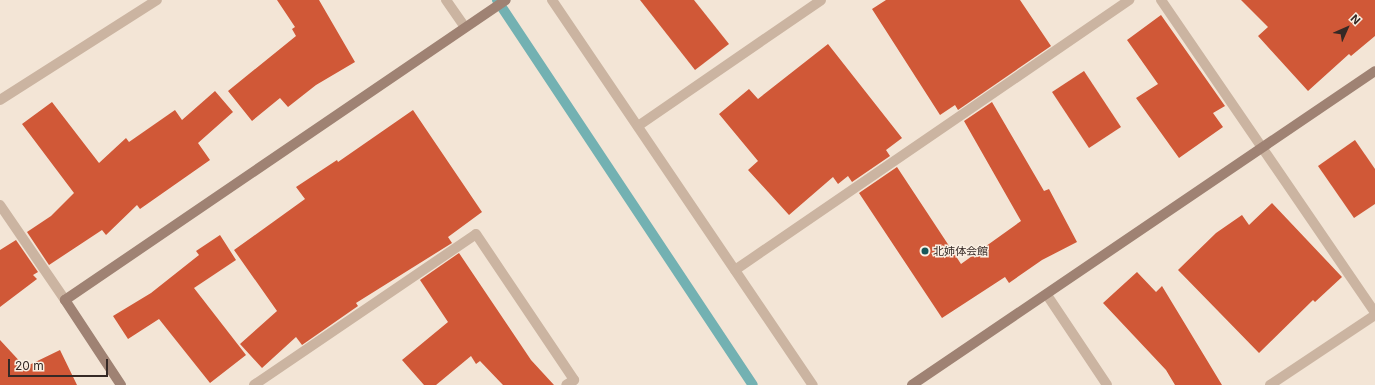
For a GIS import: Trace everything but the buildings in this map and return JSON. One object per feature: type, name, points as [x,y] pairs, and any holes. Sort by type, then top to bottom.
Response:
[{"type":"street","points":[[0,100],[157,0]]},
{"type":"street","points":[[446,0],[465,27]]},
{"type":"street","points":[[65,300],[506,0]]},
{"type":"street","points":[[552,0],[813,385]]},
{"type":"street","points":[[638,126],[821,0]]},
{"type":"street","points":[[735,270],[1130,0]]},
{"type":"street","points":[[1160,0],[1260,149],[1375,314],[1270,385]]},
{"type":"street","points":[[912,385],[1047,295],[1375,71]]},
{"type":"street","points":[[0,205],[121,385]]},
{"type":"street","points":[[254,385],[476,234],[574,380],[566,385]]},
{"type":"street","points":[[1047,295],[1107,385]]},
{"type":"waterway","points":[[497,0],[753,385]]},
{"type":"place","name":"北姉体会館","points":[[925,251]]}]
